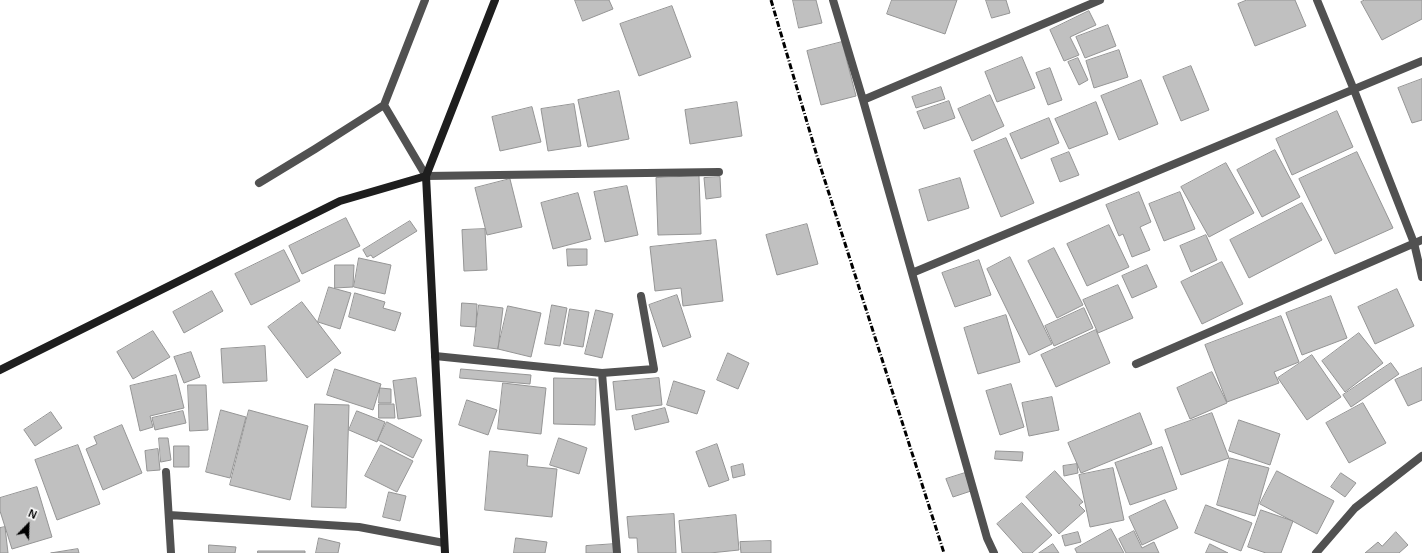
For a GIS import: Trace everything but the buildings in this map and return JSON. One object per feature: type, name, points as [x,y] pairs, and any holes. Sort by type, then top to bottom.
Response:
[{"type":"street","points":[[259,183],[384,105],[425,0]]},
{"type":"street","points":[[445,553],[426,176],[495,0]]},
{"type":"street","points":[[833,0],[863,100],[986,538],[994,553]]},
{"type":"street","points":[[863,100],[1100,0]]},
{"type":"street","points":[[1317,0],[1418,242],[1422,277]]},
{"type":"street","points":[[912,273],[1422,61]]},
{"type":"street","points":[[384,105],[426,176]]},
{"type":"street","points":[[0,370],[340,201],[426,176],[718,172]]},
{"type":"street","points":[[1136,364],[1418,242]]},
{"type":"street","points":[[435,356],[602,373],[654,369],[642,296]]},
{"type":"street","points":[[602,373],[617,553]]},
{"type":"street","points":[[1316,553],[1355,508],[1422,456]]},
{"type":"street","points":[[166,472],[171,553]]},
{"type":"street","points":[[169,515],[358,527],[444,543]]},
{"type":"railway","points":[[771,0],[817,156],[944,553]]}]
